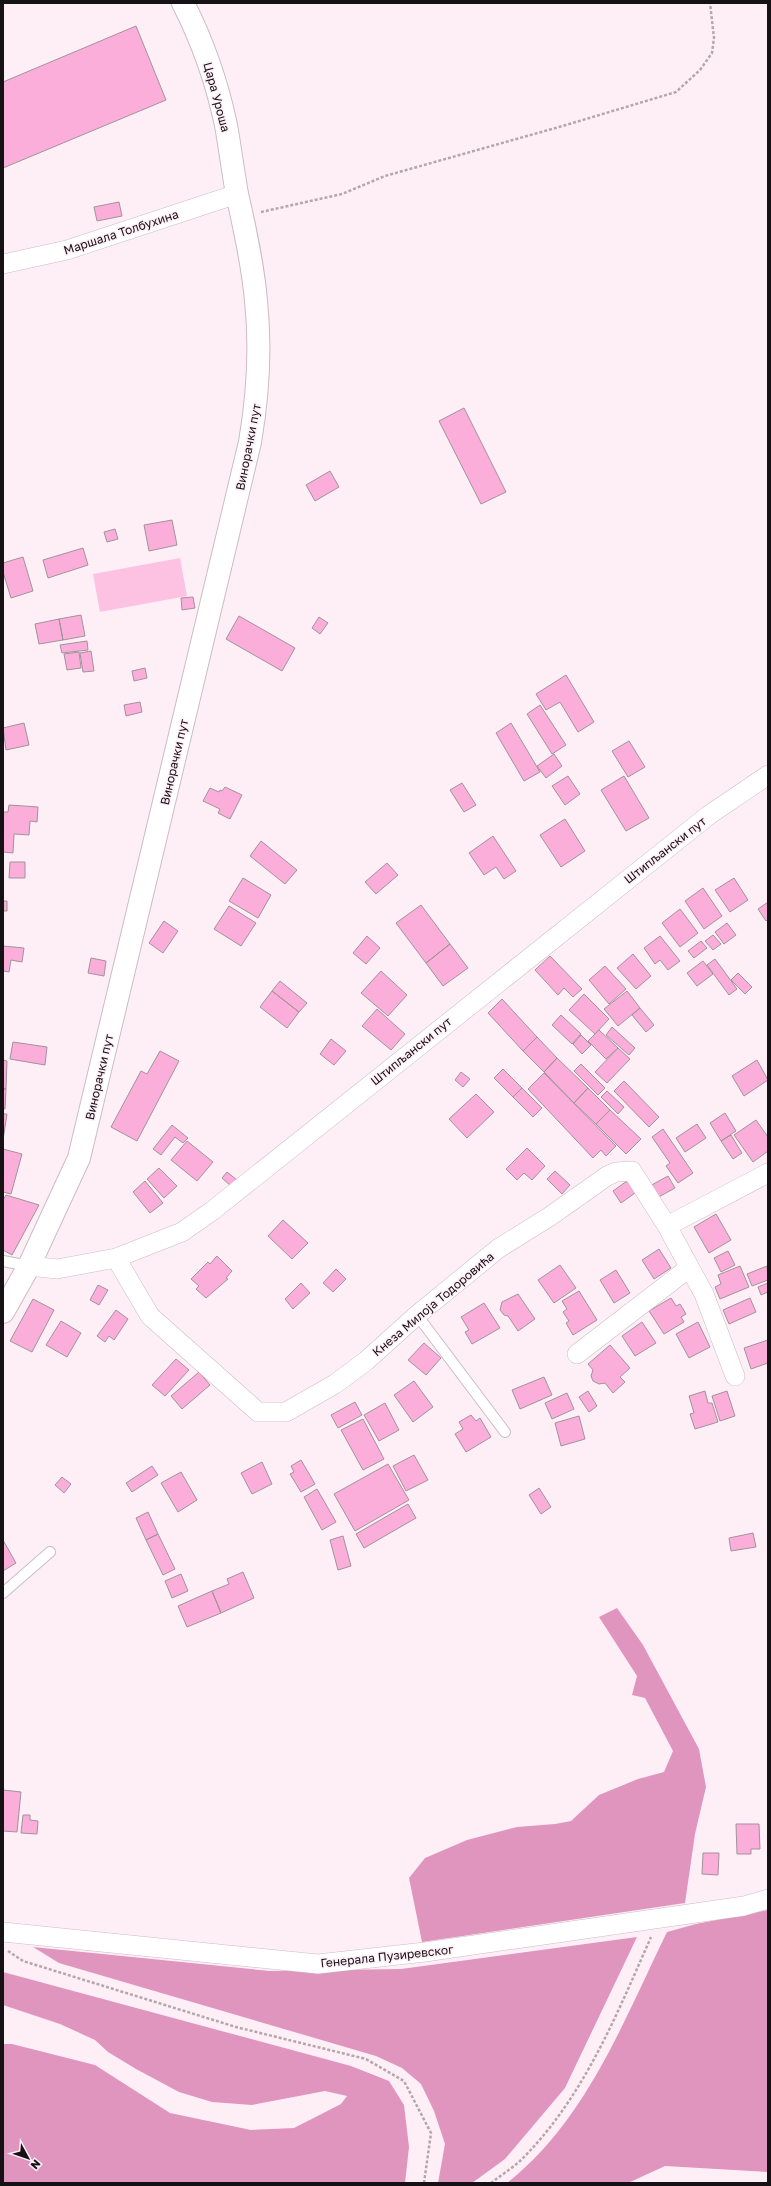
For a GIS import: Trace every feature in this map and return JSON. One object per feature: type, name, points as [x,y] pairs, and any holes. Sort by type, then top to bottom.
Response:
[{"type":"street","name":"Цара Уроша","points":[[183,3],[200,37],[213,76],[225,125],[238,194]]},
{"type":"street","name":"Винорачки пут","points":[[3,1312],[29,1266],[79,1158],[250,442],[257,402],[258,360],[256,300],[238,194]]},
{"type":"street","name":"Маршала Толбухина","points":[[3,264],[67,250],[238,194]]},
{"type":"street","name":"Штипљански пут","points":[[29,1266],[57,1269],[116,1258],[182,1232],[212,1211],[709,816],[768,775]]},
{"type":"street","name":"Кнеза Милоја Тодоровића","points":[[116,1258],[150,1316],[258,1412],[286,1412],[335,1384],[366,1361],[417,1315],[499,1248],[549,1217],[589,1187],[616,1172],[632,1171],[667,1226]]},
{"type":"street","points":[[735,1376],[712,1312],[667,1226],[768,1173]]},
{"type":"street","points":[[577,1354],[689,1268]]},
{"type":"street","name":"Генерала Пузиревског","points":[[3,1932],[318,1964],[425,1952],[660,1919],[744,1906],[768,1899]]},
{"type":"lane","points":[[3,1261],[29,1266]]},
{"type":"lane","points":[[417,1315],[505,1432]]},
{"type":"lane","points":[[3,1593],[50,1552]]},
{"type":"path","points":[[243,217],[342,194],[385,176],[676,92],[700,70],[712,53],[714,38],[710,3]]},
{"type":"path","points":[[491,2183],[519,2161],[567,2105],[607,2036],[660,1919]]},
{"type":"path","points":[[3,1948],[23,1961],[236,2027],[366,2059],[404,2081],[430,2133],[424,2183]]},
{"type":"shaded area","points":[[180,558],[187,596],[100,612],[93,574]]},
{"type":"shaded area","points":[[617,1608],[643,1645],[699,1749],[706,1787],[695,1834],[685,1903],[422,1942],[409,1878],[425,1858],[467,1840],[517,1827],[555,1824],[571,1821],[599,1795],[638,1779],[664,1772],[673,1751],[645,1698],[632,1695],[637,1676],[599,1617]]},
{"type":"shaded area","points":[[768,1910],[768,2172],[665,2166],[628,2183],[507,2183],[535,2158],[559,2130],[581,2100],[618,2034],[667,1932],[696,1924]]},
{"type":"shaded area","points":[[637,1937],[565,2088],[505,2159],[472,2183],[438,2183],[445,2144],[434,2111],[421,2084],[402,2068],[376,2056],[59,1963],[33,1947],[270,1971],[401,1969]]},
{"type":"shaded area","points":[[3,1972],[351,2066],[389,2081],[404,2105],[409,2147],[405,2183],[3,2183],[3,2044],[12,2044],[95,2065],[170,2113],[251,2130],[294,2128],[341,2104],[347,2096],[325,2091],[252,2105],[212,2102],[179,2092],[108,2052],[95,2040],[60,2024],[3,2005]]},
{"type":"building","points":[[136,26],[166,100],[3,168],[3,82]]},
{"type":"building","points":[[119,202],[122,216],[97,221],[94,207]]},
{"type":"building","points":[[464,408],[506,492],[481,504],[439,421]]},
{"type":"building","points":[[330,471],[339,487],[315,501],[306,485]]},
{"type":"building","points":[[172,520],[177,545],[149,551],[144,525]]},
{"type":"building","points":[[115,529],[118,539],[107,542],[104,532]]},
{"type":"building","points":[[83,548],[88,565],[48,578],[43,560]]},
{"type":"building","points":[[23,557],[33,591],[11,598],[3,572],[3,563]]},
{"type":"building","points":[[193,597],[195,608],[182,610],[181,598]]},
{"type":"building","points":[[81,615],[85,636],[63,640],[59,619]]},
{"type":"building","points":[[239,616],[295,648],[282,671],[226,639]]},
{"type":"building","points":[[319,617],[328,623],[320,634],[312,628]]},
{"type":"building","points":[[59,619],[63,640],[39,644],[35,624]]},
{"type":"building","points":[[87,641],[88,650],[62,653],[60,645]]},
{"type":"building","points":[[91,651],[94,671],[83,672],[80,653]]},
{"type":"building","points":[[79,652],[81,668],[67,670],[64,654]]},
{"type":"building","points":[[145,668],[147,678],[134,681],[132,671]]},
{"type":"building","points":[[566,675],[594,722],[578,732],[560,702],[546,710],[536,694]]},
{"type":"building","points":[[140,702],[142,712],[126,716],[124,705]]},
{"type":"building","points":[[540,705],[566,745],[552,754],[527,714]]},
{"type":"building","points":[[24,723],[29,745],[6,750],[3,728]]},
{"type":"building","points":[[511,723],[540,772],[524,781],[496,733]]},
{"type":"building","points":[[629,741],[645,767],[628,777],[612,751]]},
{"type":"building","points":[[554,754],[562,766],[546,778],[537,766]]},
{"type":"building","points":[[568,776],[580,794],[565,805],[552,786]]},
{"type":"building","points":[[624,776],[649,818],[626,831],[601,790]]},
{"type":"building","points":[[462,783],[476,805],[464,812],[450,790]]},
{"type":"building","points":[[225,787],[242,795],[230,819],[218,813],[220,809],[203,801],[210,788],[219,792]]},
{"type":"building","points":[[9,805],[38,807],[37,822],[30,821],[29,835],[14,834],[13,853],[3,852],[3,812],[8,812]]},
{"type":"building","points":[[565,819],[585,851],[561,867],[540,835]]},
{"type":"building","points":[[493,836],[516,871],[504,879],[496,867],[484,875],[469,853]]},
{"type":"building","points":[[261,841],[297,870],[285,884],[250,856]]},
{"type":"building","points":[[10,862],[25,862],[25,878],[9,878]]},
{"type":"building","points":[[387,863],[398,875],[376,894],[365,882]]},
{"type":"building","points":[[243,878],[271,895],[258,918],[229,901]]},
{"type":"building","points":[[734,878],[748,900],[730,912],[715,890]]},
{"type":"building","points":[[703,888],[722,916],[704,929],[685,901]]},
{"type":"building","points":[[3,901],[7,901],[7,911],[3,911]]},
{"type":"building","points":[[768,902],[768,919],[766,921],[758,909]]},
{"type":"building","points":[[421,905],[450,944],[426,963],[396,923]]},
{"type":"building","points":[[229,906],[256,923],[241,946],[214,929]]},
{"type":"building","points":[[680,909],[698,933],[680,947],[662,923]]},
{"type":"building","points":[[164,921],[178,931],[163,953],[149,943]]},
{"type":"building","points":[[727,923],[736,935],[724,944],[715,932]]},
{"type":"building","points":[[713,935],[721,944],[713,950],[705,941]]},
{"type":"building","points":[[367,936],[380,948],[366,964],[353,953]]},
{"type":"building","points":[[660,936],[680,961],[668,970],[660,960],[655,964],[644,948]]},
{"type":"building","points":[[701,941],[707,948],[694,958],[688,951]]},
{"type":"building","points":[[450,944],[468,968],[443,986],[426,963]]},
{"type":"building","points":[[3,946],[24,948],[22,962],[11,960],[9,972],[3,971]]},
{"type":"building","points":[[633,954],[651,976],[636,989],[617,968]]},
{"type":"building","points":[[550,956],[582,989],[573,997],[564,988],[558,995],[535,970]]},
{"type":"building","points":[[91,958],[106,961],[104,976],[88,973]]},
{"type":"building","points":[[715,959],[737,989],[729,995],[707,965]]},
{"type":"building","points":[[703,961],[713,974],[697,986],[687,973]]},
{"type":"building","points":[[605,966],[626,989],[609,1004],[589,980]]},
{"type":"building","points":[[381,971],[407,995],[388,1016],[361,993]]},
{"type":"building","points":[[738,973],[752,987],[745,994],[731,980]]},
{"type":"building","points":[[280,981],[307,1003],[299,1012],[272,991]]},
{"type":"building","points":[[272,991],[299,1012],[287,1028],[260,1007]]},
{"type":"building","points":[[627,991],[640,1008],[618,1026],[604,1009]]},
{"type":"building","points":[[584,994],[609,1019],[595,1034],[569,1010]]},
{"type":"building","points":[[502,999],[537,1037],[523,1051],[488,1013]]},
{"type":"building","points":[[640,1008],[654,1025],[646,1032],[632,1015]]},
{"type":"building","points":[[377,1009],[405,1034],[391,1050],[362,1026]]},
{"type":"building","points":[[561,1015],[581,1034],[572,1044],[552,1025]]},
{"type":"building","points":[[612,1027],[635,1048],[629,1055],[606,1035]]},
{"type":"building","points":[[599,1030],[618,1048],[606,1059],[588,1041]]},
{"type":"building","points":[[581,1035],[591,1045],[582,1054],[573,1044]]},
{"type":"building","points":[[537,1037],[557,1058],[544,1072],[523,1051]]},
{"type":"building","points":[[331,1039],[346,1051],[334,1065],[320,1054]]},
{"type":"building","points":[[13,1042],[47,1047],[45,1065],[10,1059]]},
{"type":"building","points":[[618,1048],[630,1059],[607,1083],[595,1072]]},
{"type":"building","points":[[160,1051],[179,1061],[137,1141],[111,1127],[141,1071],[147,1074]]},
{"type":"building","points":[[557,1058],[588,1088],[574,1103],[544,1072]]},
{"type":"building","points":[[3,1060],[7,1061],[6,1089],[3,1089]]},
{"type":"building","points":[[757,1060],[768,1080],[744,1096],[732,1076]]},
{"type":"building","points":[[581,1064],[605,1088],[598,1095],[574,1071]]},
{"type":"building","points":[[503,1069],[522,1088],[513,1097],[494,1078]]},
{"type":"building","points":[[461,1072],[470,1079],[463,1087],[455,1080]]},
{"type":"building","points":[[544,1073],[616,1146],[606,1156],[601,1150],[593,1158],[528,1089]]},
{"type":"building","points":[[624,1081],[659,1117],[649,1127],[614,1091]]},
{"type":"building","points":[[522,1088],[542,1108],[533,1117],[513,1097]]},
{"type":"building","points":[[588,1088],[610,1110],[596,1124],[574,1103]]},
{"type":"building","points":[[3,1089],[6,1089],[5,1109],[3,1109]]},
{"type":"building","points":[[607,1091],[624,1107],[618,1114],[601,1097]]},
{"type":"building","points":[[476,1094],[494,1112],[467,1138],[449,1119]]},
{"type":"building","points":[[610,1110],[641,1139],[626,1154],[596,1124]]},
{"type":"building","points":[[725,1113],[736,1131],[721,1141],[710,1123]]},
{"type":"building","points":[[3,1114],[7,1114],[3,1140]]},
{"type":"building","points":[[756,1120],[768,1137],[768,1151],[753,1162],[734,1135]]},
{"type":"building","points":[[697,1124],[706,1138],[685,1152],[676,1138]]},
{"type":"building","points":[[172,1125],[188,1138],[183,1143],[175,1137],[161,1155],[153,1149]]},
{"type":"building","points":[[663,1129],[693,1173],[678,1183],[666,1166],[670,1163],[652,1137]]},
{"type":"building","points":[[731,1135],[742,1153],[733,1159],[721,1141]]},
{"type":"building","points":[[187,1141],[213,1162],[197,1181],[171,1160]]},
{"type":"building","points":[[527,1148],[545,1166],[532,1180],[524,1173],[517,1180],[506,1169]]},
{"type":"building","points":[[3,1149],[22,1154],[11,1194],[3,1192]]},
{"type":"building","points":[[159,1168],[177,1186],[164,1198],[147,1179]]},
{"type":"building","points":[[555,1171],[570,1185],[562,1194],[547,1179]]},
{"type":"building","points":[[227,1172],[237,1180],[231,1186],[222,1178]]},
{"type":"building","points":[[668,1176],[675,1188],[655,1199],[648,1187]]},
{"type":"building","points":[[145,1181],[163,1203],[150,1213],[133,1192]]},
{"type":"building","points":[[627,1181],[635,1193],[621,1203],[613,1191]]},
{"type":"building","points":[[6,1195],[39,1205],[12,1255],[3,1250],[3,1200]]},
{"type":"building","points":[[716,1214],[731,1240],[709,1253],[694,1227]]},
{"type":"building","points":[[283,1220],[308,1243],[292,1259],[268,1236]]},
{"type":"building","points":[[659,1249],[671,1268],[654,1279],[642,1260]]},
{"type":"building","points":[[728,1251],[735,1265],[721,1272],[714,1258]]},
{"type":"building","points":[[217,1256],[232,1271],[226,1278],[228,1279],[206,1298],[196,1289],[199,1286],[191,1279],[208,1262],[210,1264]]},
{"type":"building","points":[[560,1265],[576,1288],[554,1303],[538,1280]]},
{"type":"building","points":[[740,1266],[749,1287],[720,1299],[715,1287],[721,1284],[718,1275]]},
{"type":"building","points":[[767,1266],[768,1280],[752,1286],[747,1274]]},
{"type":"building","points":[[336,1269],[346,1279],[333,1292],[323,1283]]},
{"type":"building","points":[[616,1270],[630,1293],[614,1303],[600,1280]]},
{"type":"building","points":[[301,1283],[310,1293],[293,1309],[285,1299]]},
{"type":"building","points":[[768,1283],[768,1292],[761,1295],[758,1287]]},
{"type":"building","points":[[98,1285],[108,1290],[99,1305],[90,1300]]},
{"type":"building","points":[[579,1291],[597,1320],[573,1335],[566,1323],[569,1321],[563,1312],[567,1309],[562,1301]]},
{"type":"building","points":[[518,1294],[535,1319],[518,1331],[508,1316],[504,1315],[500,1310],[502,1302]]},
{"type":"building","points":[[671,1298],[676,1306],[680,1304],[686,1314],[681,1317],[684,1322],[664,1334],[649,1311]]},
{"type":"building","points":[[750,1298],[756,1312],[729,1324],[723,1310]]},
{"type":"building","points":[[33,1299],[54,1310],[32,1352],[10,1341]]},
{"type":"building","points":[[484,1303],[500,1328],[472,1344],[465,1332],[469,1330],[461,1317]]},
{"type":"building","points":[[116,1310],[128,1319],[114,1340],[109,1336],[105,1342],[97,1336]]},
{"type":"building","points":[[61,1321],[81,1333],[67,1357],[46,1345]]},
{"type":"building","points":[[642,1322],[656,1343],[635,1356],[622,1336]]},
{"type":"building","points":[[698,1322],[710,1347],[689,1358],[676,1334]]},
{"type":"building","points":[[768,1340],[768,1363],[751,1369],[744,1348]]},
{"type":"building","points":[[424,1343],[441,1358],[426,1375],[408,1360]]},
{"type":"building","points":[[610,1345],[630,1368],[620,1377],[625,1382],[613,1393],[605,1383],[599,1384],[593,1381],[591,1376],[593,1370],[588,1364]]},
{"type":"building","points":[[176,1359],[189,1370],[165,1396],[152,1385]]},
{"type":"building","points":[[199,1372],[210,1385],[182,1409],[171,1396]]},
{"type":"building","points":[[544,1377],[552,1395],[520,1409],[512,1390]]},
{"type":"building","points":[[414,1381],[433,1407],[413,1422],[394,1395]]},
{"type":"building","points":[[588,1391],[597,1406],[589,1412],[579,1397]]},
{"type":"building","points":[[705,1391],[708,1403],[712,1403],[718,1422],[695,1429],[690,1414],[694,1413],[689,1396]]},
{"type":"building","points":[[727,1391],[735,1416],[720,1421],[712,1396]]},
{"type":"building","points":[[567,1393],[574,1409],[552,1419],[545,1403]]},
{"type":"building","points":[[355,1402],[362,1415],[338,1428],[331,1415]]},
{"type":"building","points":[[385,1403],[399,1430],[379,1441],[364,1415]]},
{"type":"building","points":[[471,1415],[476,1421],[480,1418],[491,1437],[466,1452],[455,1434],[463,1429],[459,1422]]},
{"type":"building","points":[[579,1416],[585,1439],[561,1446],[555,1423]]},
{"type":"building","points":[[363,1419],[384,1459],[363,1470],[341,1430]]},
{"type":"building","points":[[414,1455],[428,1480],[406,1491],[393,1466]]},
{"type":"building","points":[[301,1460],[315,1484],[301,1492],[290,1474],[294,1472],[291,1466]]},
{"type":"building","points":[[262,1462],[272,1484],[252,1494],[241,1473]]},
{"type":"building","points":[[388,1464],[409,1500],[355,1531],[334,1494]]},
{"type":"building","points":[[152,1466],[158,1475],[132,1492],[126,1483]]},
{"type":"building","points":[[181,1472],[197,1500],[178,1512],[161,1483]]},
{"type":"building","points":[[62,1477],[71,1484],[64,1493],[55,1485]]},
{"type":"building","points":[[539,1488],[551,1507],[541,1514],[529,1495]]},
{"type":"building","points":[[317,1489],[336,1522],[322,1530],[304,1497]]},
{"type":"building","points":[[408,1504],[416,1518],[364,1548],[356,1534]]},
{"type":"building","points":[[148,1512],[158,1534],[146,1540],[136,1518]]},
{"type":"building","points":[[753,1533],[756,1547],[731,1551],[729,1538]]},
{"type":"building","points":[[158,1534],[175,1569],[163,1575],[146,1540]]},
{"type":"building","points":[[343,1536],[351,1566],[338,1570],[330,1540]]},
{"type":"building","points":[[3,1540],[16,1563],[3,1571]]},
{"type":"building","points":[[243,1572],[254,1598],[221,1613],[212,1591],[229,1584],[227,1579]]},
{"type":"building","points":[[181,1574],[188,1591],[172,1598],[165,1581]]},
{"type":"building","points":[[212,1591],[221,1613],[187,1627],[178,1606]]},
{"type":"building","points":[[3,1790],[21,1792],[17,1832],[3,1831]]},
{"type":"building","points":[[23,1815],[30,1815],[30,1820],[38,1821],[37,1834],[21,1833]]},
{"type":"building","points":[[736,1824],[759,1824],[760,1849],[751,1849],[751,1854],[737,1854]]},
{"type":"building","points":[[703,1853],[719,1853],[718,1875],[702,1874]]}]
